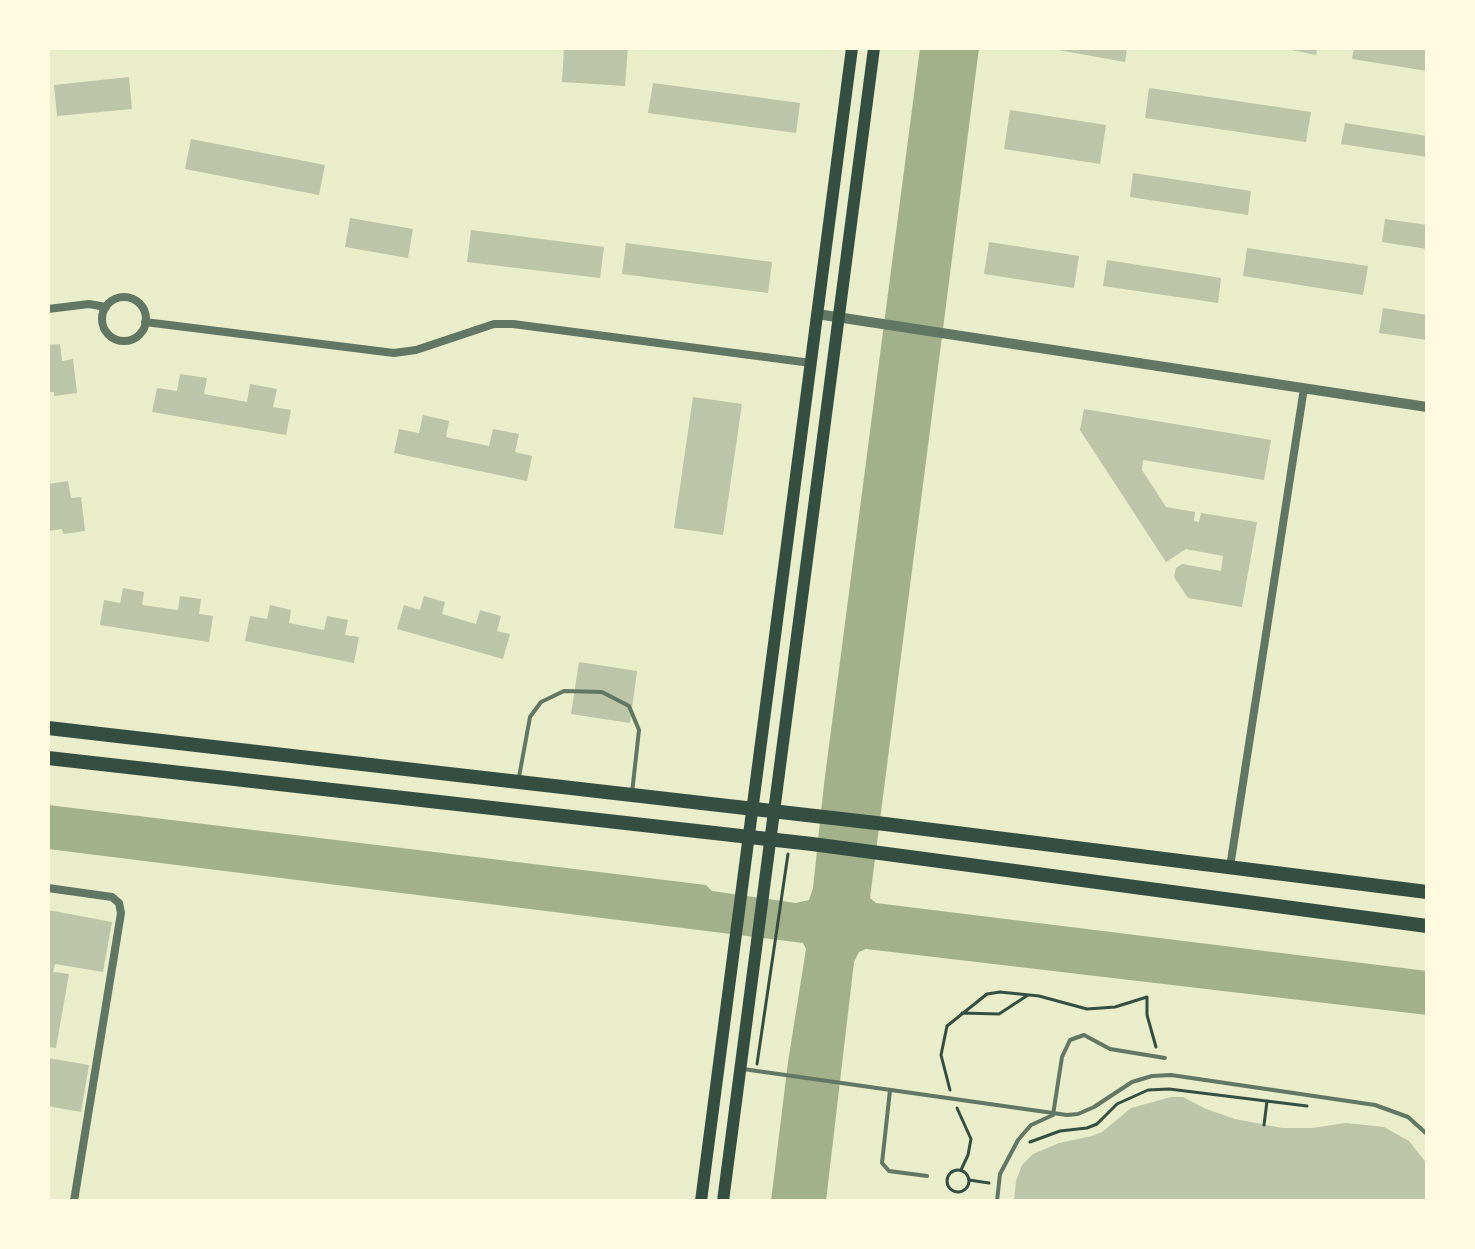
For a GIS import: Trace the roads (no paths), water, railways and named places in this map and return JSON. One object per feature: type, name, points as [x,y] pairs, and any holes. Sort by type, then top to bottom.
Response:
[{"type":"main road","points":[[701,1201],[852,48]]},
{"type":"main road","points":[[723,1201],[874,48]]},
{"type":"main road","points":[[48,728],[885,824],[1427,892]]},
{"type":"main road","points":[[48,758],[812,844],[1427,926]]},
{"type":"street","points":[[116,299],[130,299],[141,306],[145,322],[137,337],[118,341],[112,338],[103,327],[106,307],[116,299]]},
{"type":"street","points":[[48,309],[89,304],[106,307]]},
{"type":"street","points":[[817,314],[1427,407]]},
{"type":"street","points":[[145,322],[394,353],[416,350],[502,323],[811,363]]},
{"type":"street","points":[[1230,867],[1304,388]]},
{"type":"street","points":[[48,888],[112,897],[119,903],[121,913],[74,1201]]},
{"type":"lane","points":[[518,783],[524,738],[530,717],[541,702],[564,691],[602,692],[629,706],[639,730],[632,796]]},
{"type":"lane","points":[[1053,1115],[1065,1047],[1077,1036],[1084,1035],[1121,1052],[1165,1058]]},
{"type":"lane","points":[[740,1069],[1053,1115],[1078,1114],[1132,1082],[1171,1075],[1375,1105],[1408,1117],[1427,1134]]},
{"type":"lane","points":[[890,1090],[882,1163],[889,1171],[927,1176]]},
{"type":"lane","points":[[997,1201],[1005,1161],[1018,1140],[1031,1125],[1053,1115]]}]
